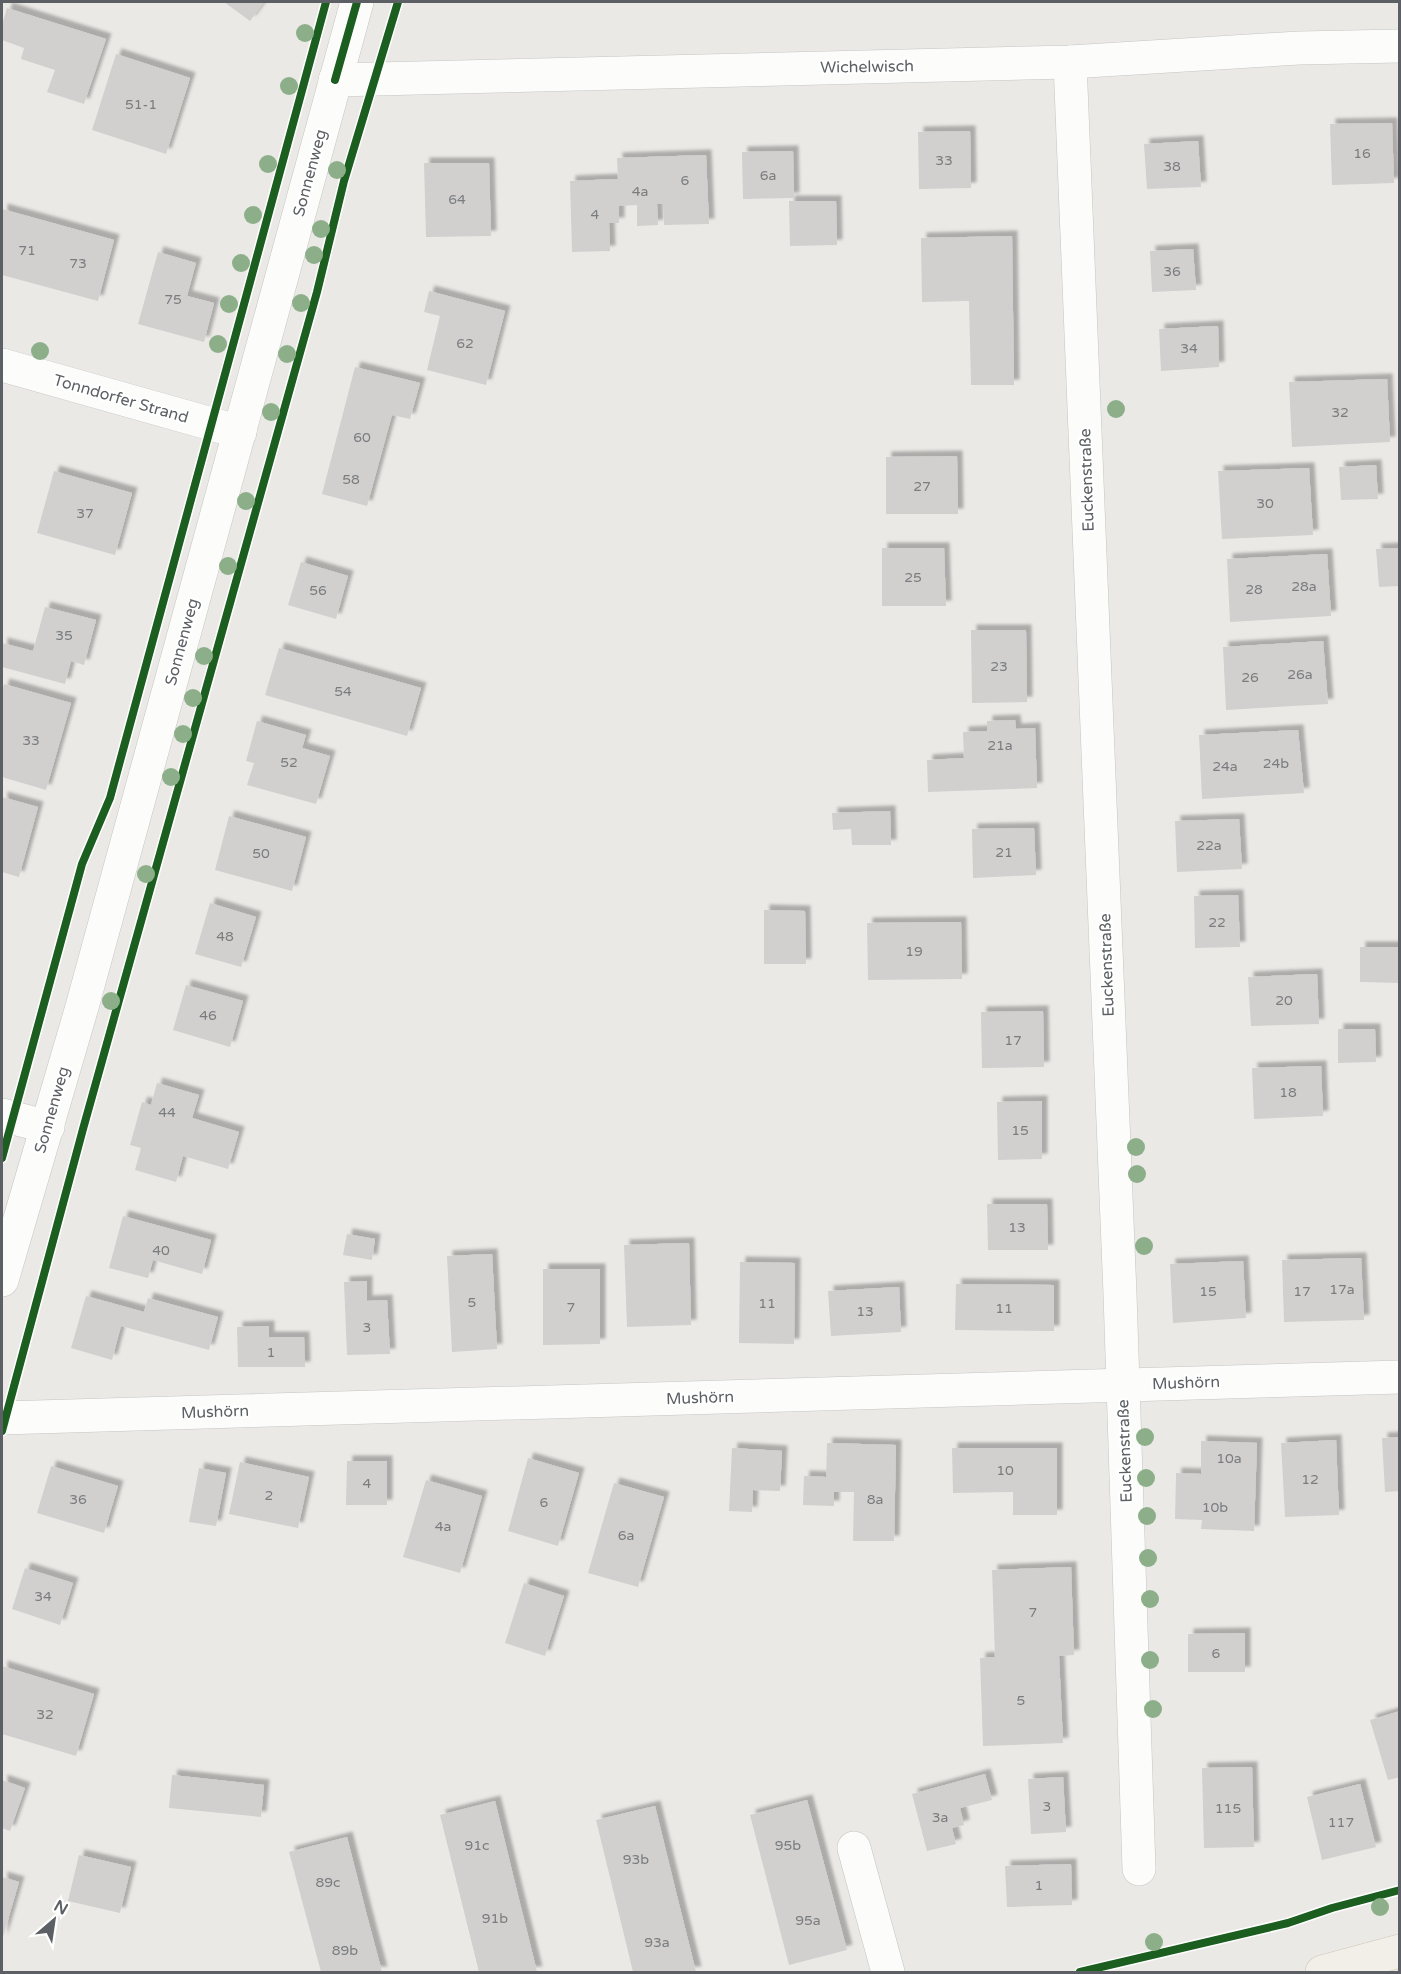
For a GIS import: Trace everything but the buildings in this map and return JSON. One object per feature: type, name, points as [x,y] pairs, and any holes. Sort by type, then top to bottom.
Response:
[{"type":"main road","points":[[1322,1972],[1400,1951]]},
{"type":"street","name":"Sonnenweg","points":[[2,1280],[48,1127],[357,2]]},
{"type":"street","name":"Wichelwisch","points":[[335,80],[1070,62],[1299,48],[1400,46]]},
{"type":"street","name":"Euckenstraße","points":[[1070,62],[1123,1385],[1139,1869]]},
{"type":"street","name":"Tonndorfer Strand","points":[[2,365],[240,432]]},
{"type":"street","points":[[2,1114],[48,1127]]},
{"type":"street","name":"Mushörn","points":[[2,1418],[1400,1377]]},
{"type":"street","points":[[854,1848],[888,1972]]},
{"type":"cycle path","points":[[2,1158],[82,864],[110,798],[326,2]]},
{"type":"cycle path","points":[[335,80],[357,2]]},
{"type":"cycle path","points":[[2,1431],[83,1129],[317,292],[344,181],[398,2]]},
{"type":"cycle path","points":[[1080,1972],[1288,1923],[1332,1908],[1400,1890]]}]
